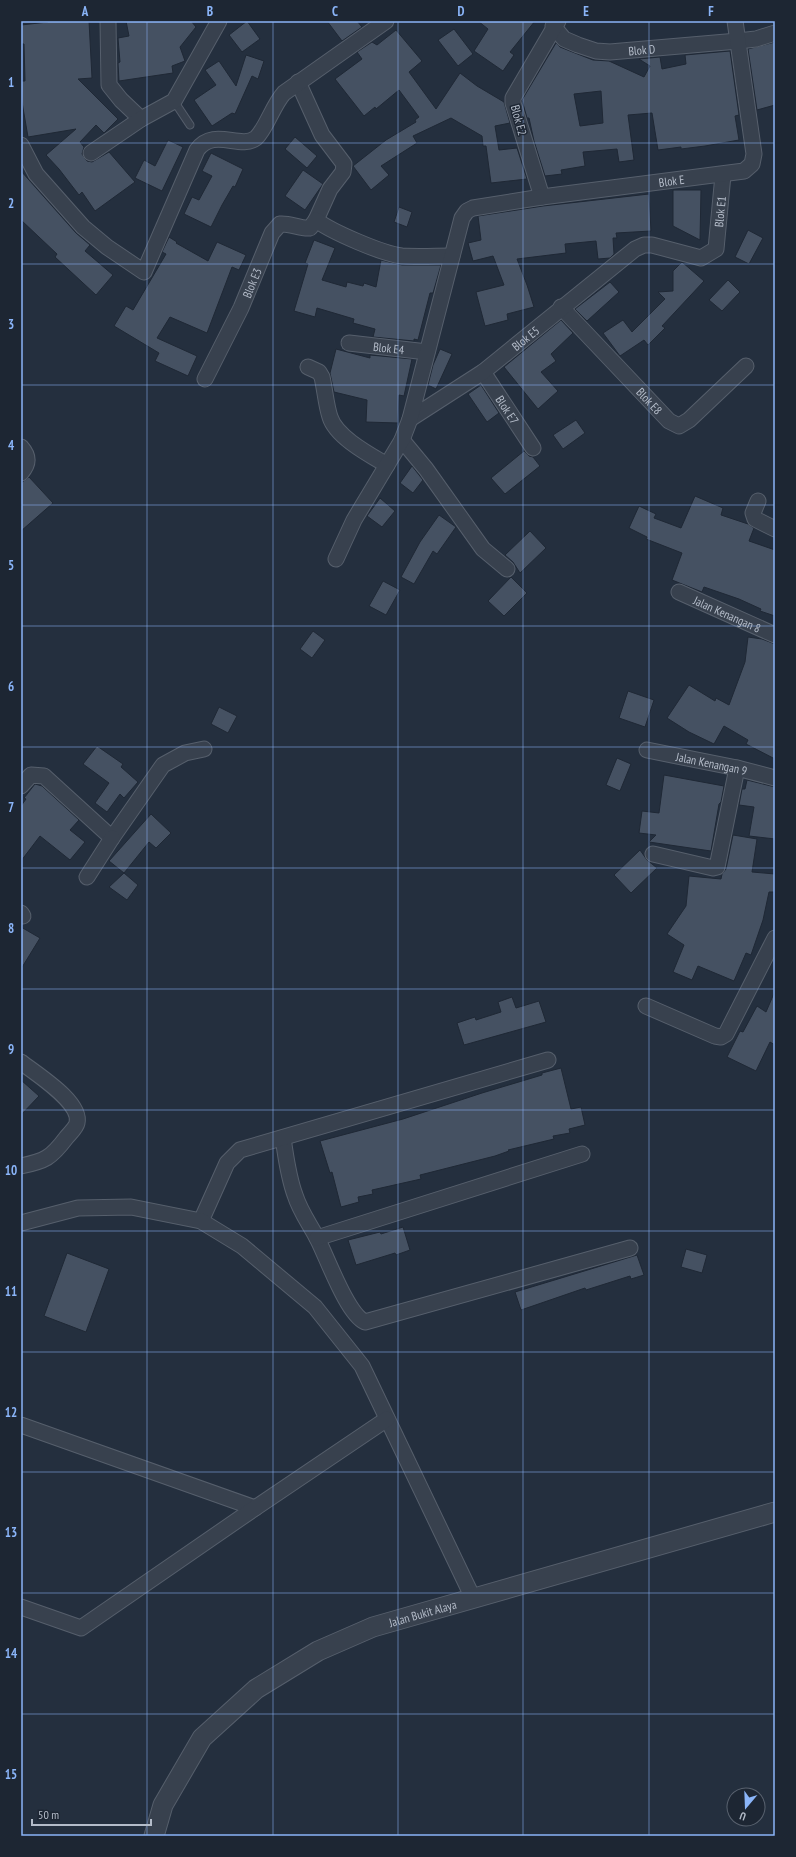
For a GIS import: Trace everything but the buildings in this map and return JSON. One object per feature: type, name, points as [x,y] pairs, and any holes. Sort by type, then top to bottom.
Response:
[{"type":"street","points":[[108,21],[109,85],[121,100],[141,119]]},
{"type":"street","points":[[91,153],[141,119],[174,101],[219,21]]},
{"type":"street","points":[[21,145],[36,174],[83,227],[107,247],[144,272],[197,150],[201,145],[214,139],[255,139],[260,133],[277,101],[298,82],[386,21]]},
{"type":"street","name":"Blok E","points":[[452,256],[462,218],[467,211],[473,208],[542,197],[744,171],[752,164],[754,154],[735,21]]},
{"type":"street","name":"Blok D","points":[[556,24],[564,39],[596,51],[610,52],[756,39],[775,33]]},
{"type":"street","name":"Blok E2","points":[[542,197],[513,98],[556,24]]},
{"type":"street","points":[[298,82],[322,135],[344,164],[343,172],[330,189],[316,220],[325,226],[363,243],[401,256],[452,256],[410,419],[402,440],[354,520],[336,559]]},
{"type":"street","name":"Blok E1","points":[[635,249],[644,245],[652,245],[702,258],[716,249],[722,175]]},
{"type":"street","name":"Blok E3","points":[[204,379],[241,308],[276,227],[280,224],[286,224],[304,229],[310,228],[316,220]]},
{"type":"street","name":"Blok E5","points":[[410,419],[483,372],[635,249]]},
{"type":"street","name":"Blok E8","points":[[561,308],[669,421],[679,426],[689,420],[746,366]]},
{"type":"street","name":"Blok E4","points":[[349,343],[427,352]]},
{"type":"street","points":[[308,367],[319,372],[322,377],[330,419],[336,429],[358,447],[387,465]]},
{"type":"street","name":"Blok E7","points":[[483,372],[534,448]]},
{"type":"street","points":[[402,440],[426,469],[483,549],[507,569]]},
{"type":"street","points":[[21,447],[28,459],[26,466],[21,473]]},
{"type":"street","points":[[758,501],[753,513],[754,519],[775,529]]},
{"type":"street","name":"Jalan Kenangan 8","points":[[679,592],[775,635]]},
{"type":"street","points":[[87,877],[112,838],[163,765],[185,753],[204,749]]},
{"type":"street","name":"Jalan Kenangan 9","points":[[647,750],[737,768],[775,778]]},
{"type":"street","points":[[653,854],[714,868],[717,867],[737,768]]},
{"type":"street","points":[[21,786],[31,775],[44,776],[112,838]]},
{"type":"street","points":[[646,1006],[715,1036],[721,1037],[726,1034],[775,938]]},
{"type":"street","points":[[202,1221],[227,1163],[240,1150],[548,1060]]},
{"type":"street","points":[[21,1062],[69,1100],[77,1112],[77,1124],[55,1154],[40,1162],[21,1166]]},
{"type":"street","points":[[283,1138],[288,1171],[300,1211],[317,1238],[352,1309],[358,1318],[365,1322],[630,1248]]},
{"type":"street","points":[[317,1238],[582,1154]]},
{"type":"street","points":[[21,1223],[78,1208],[131,1207],[202,1221],[242,1246],[315,1307],[362,1366],[473,1598]]},
{"type":"street","points":[[21,1607],[81,1628],[387,1419]]},
{"type":"street","points":[[21,1424],[255,1508]]},
{"type":"street","name":"Jalan Bukit Alaya","points":[[154,1836],[163,1805],[202,1738],[256,1689],[318,1651],[373,1627],[775,1512]]},
{"type":"lane","points":[[174,101],[190,125]]}]
